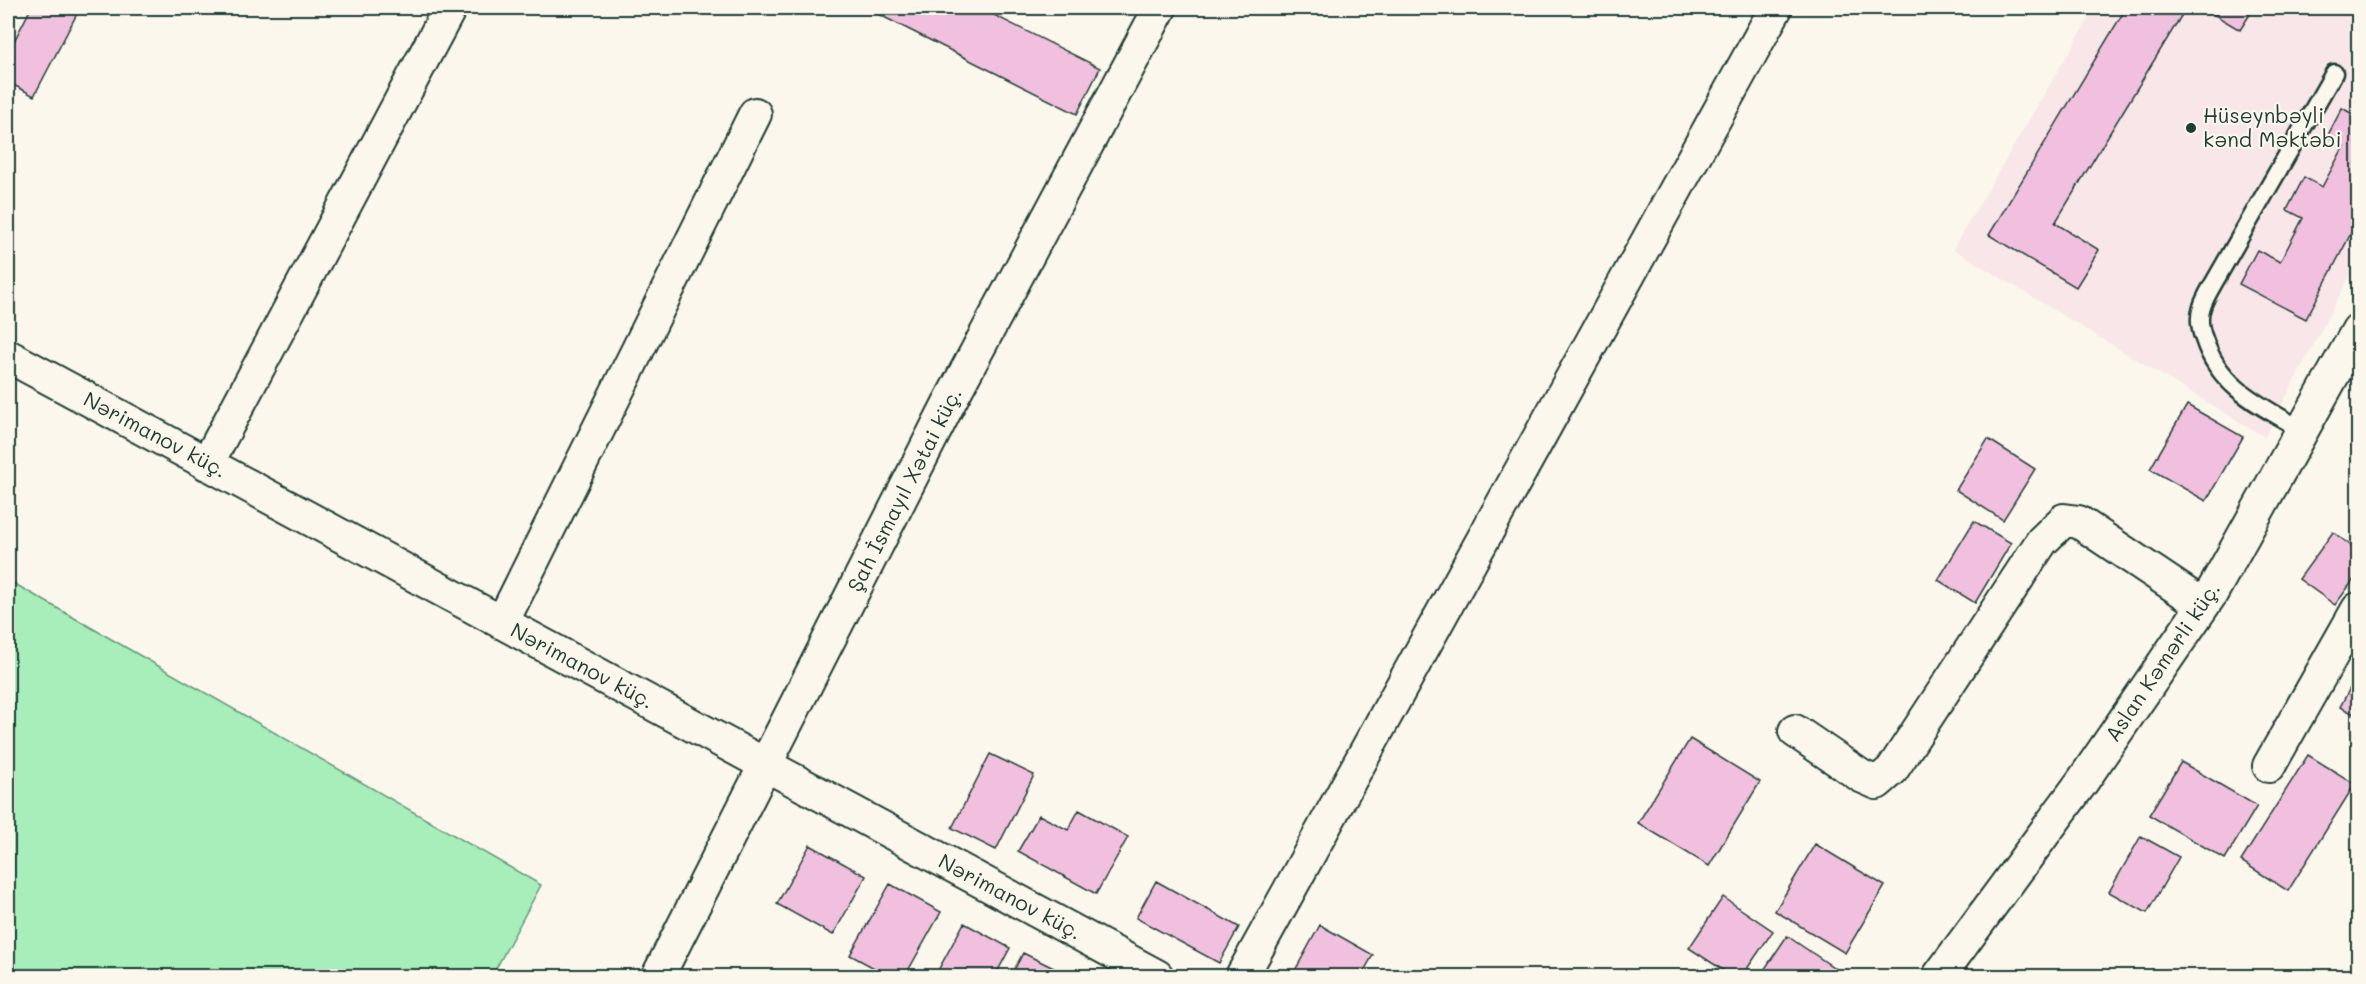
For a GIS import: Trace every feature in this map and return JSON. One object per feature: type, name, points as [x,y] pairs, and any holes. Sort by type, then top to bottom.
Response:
[{"type":"street","points":[[207,464],[450,8]]},
{"type":"street","name":"Şah İsmayıl Xətai küç.","points":[[658,976],[948,405],[1160,8]]},
{"type":"street","points":[[1242,976],[1776,8]]},
{"type":"street","points":[[502,623],[755,114]]},
{"type":"street","name":"Aslan Kəmərli küç.","points":[[1939,976],[2082,782],[2203,605],[2304,431],[2358,330]]},
{"type":"street","name":"Nərimanov küç.","points":[[8,356],[1157,976]]},
{"type":"street","points":[[1795,731],[1861,776],[1877,783],[1892,770],[2042,541],[2064,520],[2079,522],[2203,605]]},
{"type":"street","points":[[2269,766],[2358,609]]},
{"type":"lane","points":[[2304,431],[2251,400],[2228,382],[2210,358],[2199,327],[2201,308],[2212,286],[2334,73]]},
{"type":"shaded area","name":"Hüseynbəyli kənd Məktəbi","points":[[2095,8],[2358,8],[2358,260],[2265,437],[1953,249]]},
{"type":"green space","points":[[8,580],[541,885],[492,976],[8,976]]},
{"type":"building","points":[[31,8],[80,8],[34,96],[8,82],[8,53]]},
{"type":"building","points":[[866,8],[980,8],[1100,68],[1077,114]]},
{"type":"building","points":[[2126,8],[2186,8],[2055,223],[2099,250],[2076,287],[1989,235]]},
{"type":"building","points":[[2203,8],[2254,8],[2240,30]]},
{"type":"building","points":[[2342,108],[2358,117],[2358,220],[2306,319],[2239,284],[2257,250],[2280,262],[2303,218],[2287,210],[2304,177],[2322,187],[2344,146],[2327,137]]},
{"type":"building","points":[[2187,405],[2243,437],[2206,501],[2150,469]]},
{"type":"building","points":[[1988,439],[2035,469],[2003,520],[1956,490]]},
{"type":"building","points":[[1974,521],[2011,543],[1975,603],[1938,580]]},
{"type":"building","points":[[2333,532],[2358,551],[2358,574],[2335,605],[2299,579]]},
{"type":"building","points":[[2358,673],[2358,716],[2340,707]]},
{"type":"building","points":[[1690,739],[1760,782],[1709,866],[1638,823]]},
{"type":"building","points":[[990,754],[1034,775],[996,850],[952,828]]},
{"type":"building","points":[[2308,755],[2355,784],[2288,891],[2241,861]]},
{"type":"building","points":[[2181,762],[2257,806],[2225,859],[2149,815]]},
{"type":"building","points":[[1079,810],[1128,837],[1096,894],[1018,851],[1039,815],[1068,830]]},
{"type":"building","points":[[2141,836],[2179,857],[2147,913],[2109,892]]},
{"type":"building","points":[[1815,844],[1885,886],[1845,953],[1775,911]]},
{"type":"building","points":[[810,845],[866,876],[833,935],[777,904]]},
{"type":"building","points":[[1156,881],[1239,927],[1219,963],[1136,918]]},
{"type":"building","points":[[890,884],[941,912],[905,976],[889,976],[850,955]]},
{"type":"building","points":[[1723,897],[1773,931],[1742,976],[1732,976],[1689,948]]},
{"type":"building","points":[[964,923],[1010,948],[995,976],[935,976]]},
{"type":"building","points":[[1320,925],[1373,955],[1361,976],[1292,976]]},
{"type":"building","points":[[1787,936],[1842,973],[1840,976],[1760,976]]},
{"type":"building","points":[[1023,953],[1070,976],[1011,976]]},
{"type":"place","name":"Hüseynbəyli kənd Məktəbi","points":[[2191,128]]}]
